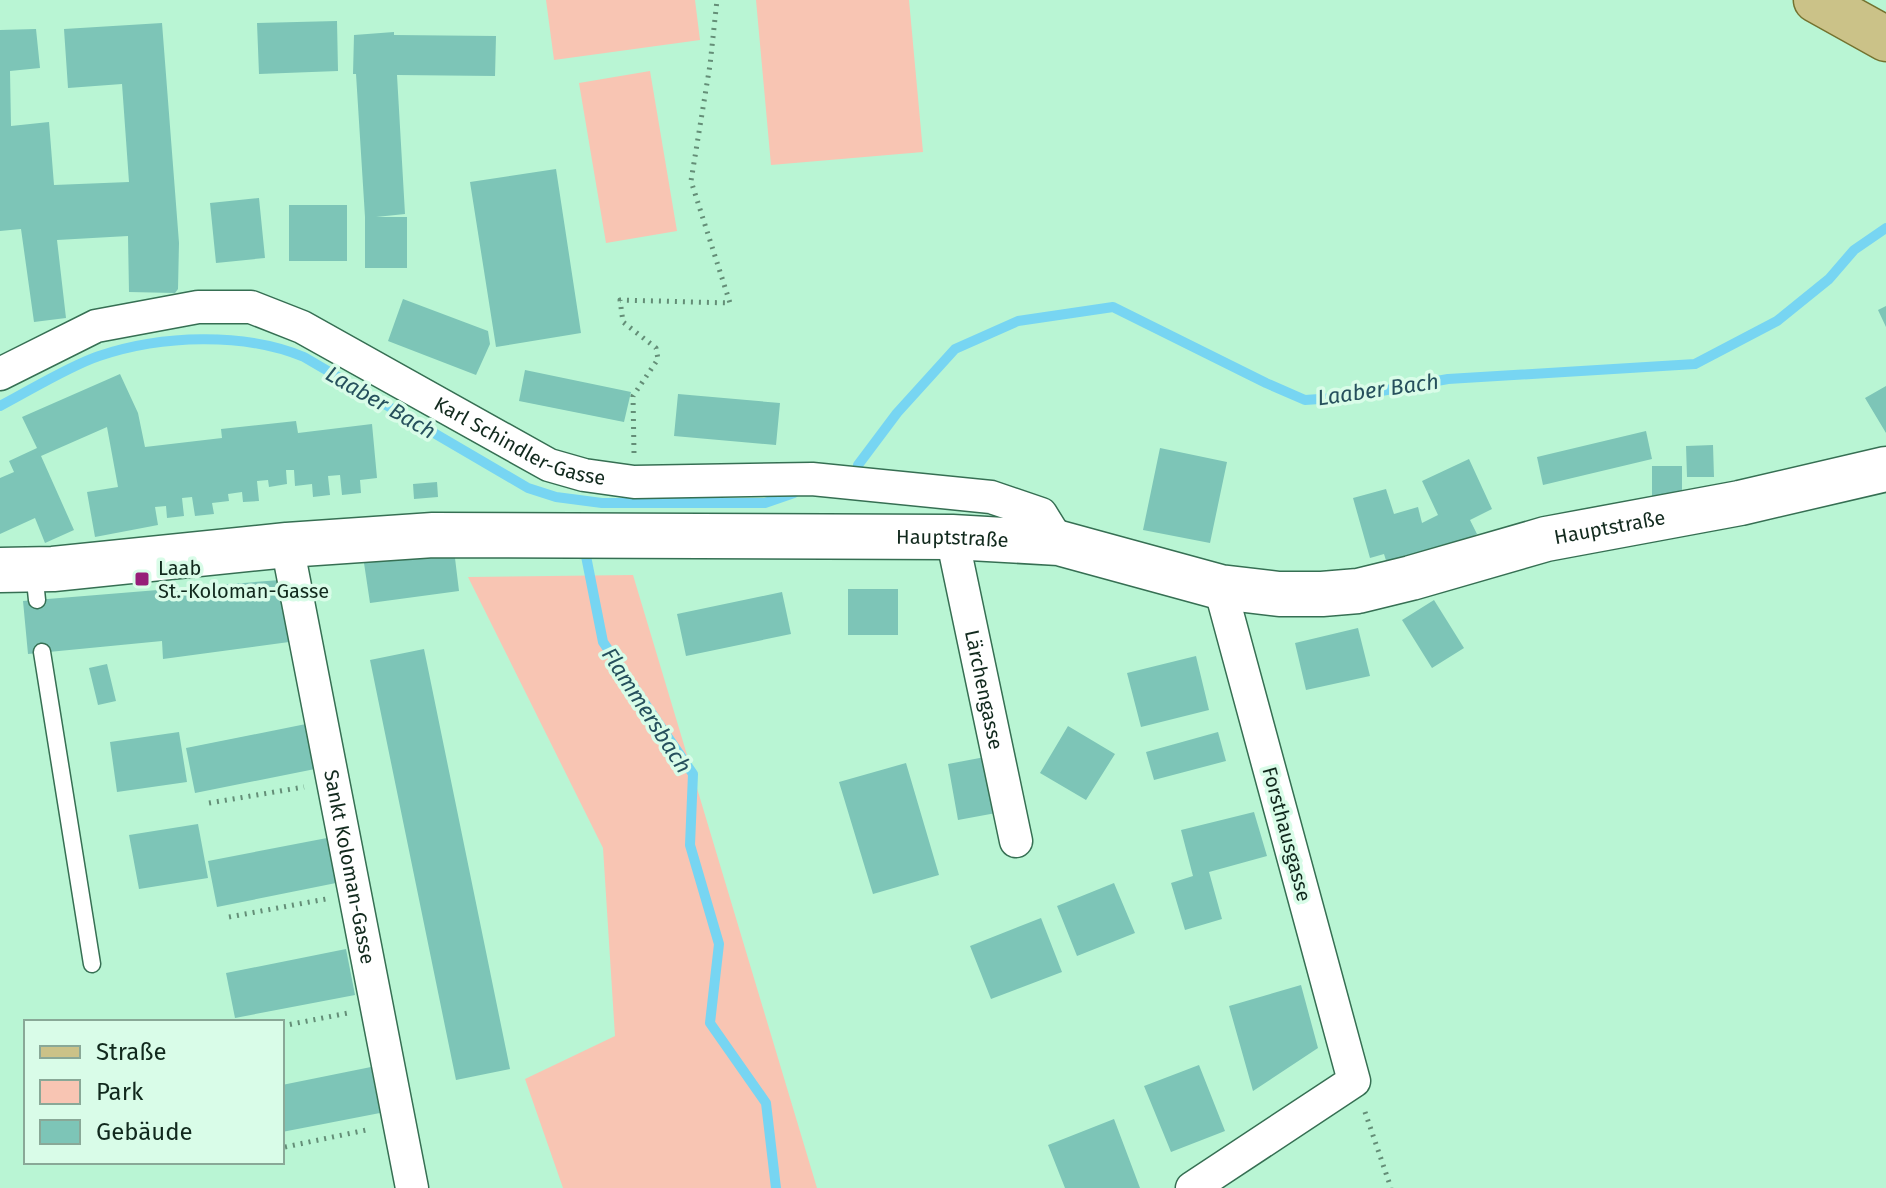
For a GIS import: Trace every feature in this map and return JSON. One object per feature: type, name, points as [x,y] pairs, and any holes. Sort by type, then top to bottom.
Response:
[{"type":"main road","points":[[1816,0],[1886,39]]},
{"type":"street","name":"Karl Schindler-Gasse","points":[[0,374],[96,326],[198,307],[251,307],[302,327],[549,465],[584,475],[634,482],[812,479],[991,497],[1041,514],[1059,543]]},
{"type":"street","name":"Hauptstraße","points":[[24,580],[287,545],[433,535],[952,537],[1059,543],[1220,587],[1279,594],[1358,591],[1546,539],[1740,503],[1886,469]]},
{"type":"street","name":"Lärchengasse","points":[[952,537],[1016,841]]},
{"type":"street","name":"Sankt Koloman-Gasse","points":[[287,545],[412,1188]]},
{"type":"street","name":"Forsthausgasse","points":[[1220,587],[1354,1081]]},
{"type":"street","points":[[1192,1188],[1354,1081]]},
{"type":"lane","points":[[42,652],[92,964]]},
{"type":"path","points":[[634,482],[633,396],[658,359],[656,348],[623,322],[620,300],[730,303],[691,181],[717,0]]},
{"type":"path","points":[[209,803],[333,782]]},
{"type":"path","points":[[229,917],[354,893]]},
{"type":"path","points":[[284,1026],[377,1007]]},
{"type":"path","points":[[1354,1081],[1391,1188]]},
{"type":"path","points":[[285,1147],[400,1123]]},
{"type":"green space","points":[[546,0],[695,0],[700,40],[554,60]]},
{"type":"green space","points":[[756,0],[909,0],[923,152],[771,165]]},
{"type":"green space","points":[[650,71],[677,231],[606,243],[579,83]]},
{"type":"green space","points":[[633,575],[817,1188],[563,1188],[525,1079],[615,1036],[603,848],[468,577]]},
{"type":"building","points":[[337,21],[338,71],[259,74],[257,23]]},
{"type":"building","points":[[162,23],[179,243],[178,289],[175,293],[129,292],[128,236],[57,240],[66,318],[34,322],[21,229],[0,231],[0,30],[36,29],[40,68],[10,71],[11,126],[49,122],[54,185],[129,182],[122,84],[68,88],[64,29]]},
{"type":"building","points":[[394,32],[394,35],[496,36],[495,76],[397,75],[405,214],[376,217],[407,217],[407,268],[365,268],[365,217],[356,74],[353,74],[354,35]]},
{"type":"building","points":[[556,169],[581,333],[496,347],[470,182]]},
{"type":"building","points":[[259,198],[265,258],[216,263],[210,203]]},
{"type":"building","points":[[289,205],[347,205],[347,261],[289,261]]},
{"type":"building","points":[[403,299],[488,331],[490,344],[476,375],[388,341]]},
{"type":"building","points":[[1886,306],[1886,327],[1878,310]]},
{"type":"building","points":[[525,370],[631,392],[624,422],[519,401]]},
{"type":"building","points":[[120,374],[138,413],[145,447],[222,438],[221,429],[296,421],[298,433],[372,424],[377,478],[360,480],[361,493],[342,495],[340,475],[328,476],[330,495],[313,497],[312,484],[295,486],[294,470],[286,470],[287,484],[269,487],[268,480],[257,481],[259,501],[243,502],[242,492],[228,494],[229,501],[212,503],[214,514],[195,516],[192,497],[182,498],[184,516],[167,518],[166,506],[155,507],[158,525],[95,537],[87,492],[118,487],[107,427],[41,456],[74,530],[45,543],[35,518],[0,534],[0,478],[14,472],[9,461],[37,448],[22,417]]},
{"type":"building","points":[[1886,386],[1886,433],[1865,398]]},
{"type":"building","points":[[678,394],[780,403],[776,445],[674,436]]},
{"type":"building","points":[[1646,431],[1652,459],[1543,485],[1537,457]]},
{"type":"building","points":[[1713,445],[1714,477],[1687,477],[1686,446]]},
{"type":"building","points":[[1160,448],[1227,462],[1210,543],[1143,530]]},
{"type":"building","points":[[1469,459],[1492,509],[1470,520],[1477,534],[1442,552],[1388,567],[1384,554],[1370,558],[1353,498],[1386,489],[1394,514],[1418,507],[1422,523],[1438,515],[1422,481]]},
{"type":"building","points":[[1652,466],[1682,466],[1682,498],[1652,498]]},
{"type":"building","points":[[437,482],[438,497],[414,499],[413,484]]},
{"type":"building","points":[[454,550],[459,591],[370,603],[364,563]]},
{"type":"building","points":[[280,580],[289,642],[163,659],[162,641],[28,654],[23,601]]},
{"type":"building","points":[[848,589],[898,589],[898,635],[848,635]]},
{"type":"building","points":[[782,592],[791,634],[686,656],[677,614]]},
{"type":"building","points":[[1434,600],[1464,648],[1432,668],[1402,620]]},
{"type":"building","points":[[1358,628],[1370,676],[1306,690],[1295,643]]},
{"type":"building","points":[[424,649],[510,1069],[456,1080],[370,660]]},
{"type":"building","points":[[1196,656],[1209,710],[1141,727],[1127,673]]},
{"type":"building","points":[[107,664],[116,701],[98,705],[89,668]]},
{"type":"building","points":[[306,724],[315,769],[195,793],[186,748]]},
{"type":"building","points":[[1068,726],[1115,754],[1086,800],[1040,773]]},
{"type":"building","points":[[179,732],[187,782],[117,792],[110,742]]},
{"type":"building","points":[[1218,732],[1226,761],[1154,780],[1146,752]]},
{"type":"building","points":[[985,757],[996,813],[958,820],[948,764]]},
{"type":"building","points":[[906,763],[939,875],[873,894],[839,782]]},
{"type":"building","points":[[1254,812],[1267,856],[1209,872],[1222,919],[1185,930],[1171,883],[1193,876],[1181,830]]},
{"type":"building","points":[[198,824],[208,878],[139,889],[129,835]]},
{"type":"building","points":[[327,838],[336,883],[217,907],[208,861]]},
{"type":"building","points":[[1114,883],[1135,933],[1077,956],[1057,906]]},
{"type":"building","points":[[1041,918],[1062,972],[991,999],[970,946]]},
{"type":"building","points":[[346,949],[355,995],[235,1018],[226,973]]},
{"type":"building","points":[[1301,985],[1318,1048],[1253,1091],[1229,1006]]},
{"type":"building","points":[[1199,1065],[1225,1131],[1171,1152],[1144,1086]]},
{"type":"building","points":[[371,1067],[380,1113],[284,1132],[284,1085]]},
{"type":"building","points":[[1114,1119],[1140,1188],[1065,1188],[1048,1145]]},
{"type":"waterway","name":"Laaber Bach","points":[[858,465],[897,413],[955,349],[1018,321],[1113,307],[1305,400],[1348,397],[1448,379],[1695,364],[1777,321],[1829,279],[1854,250],[1886,228]]},
{"type":"waterway","name":"Laaber Bach","points":[[0,406],[75,366],[123,349],[175,340],[229,340],[255,343],[304,357],[528,488],[556,497],[602,503],[765,503],[794,493]]},
{"type":"waterway","name":"Flammersbach","points":[[584,546],[603,642],[693,774],[690,845],[719,944],[710,1023],[766,1103],[776,1188]]},
{"type":"place","name":"Laab St.-Koloman-Gasse","points":[[142,579]]}]
